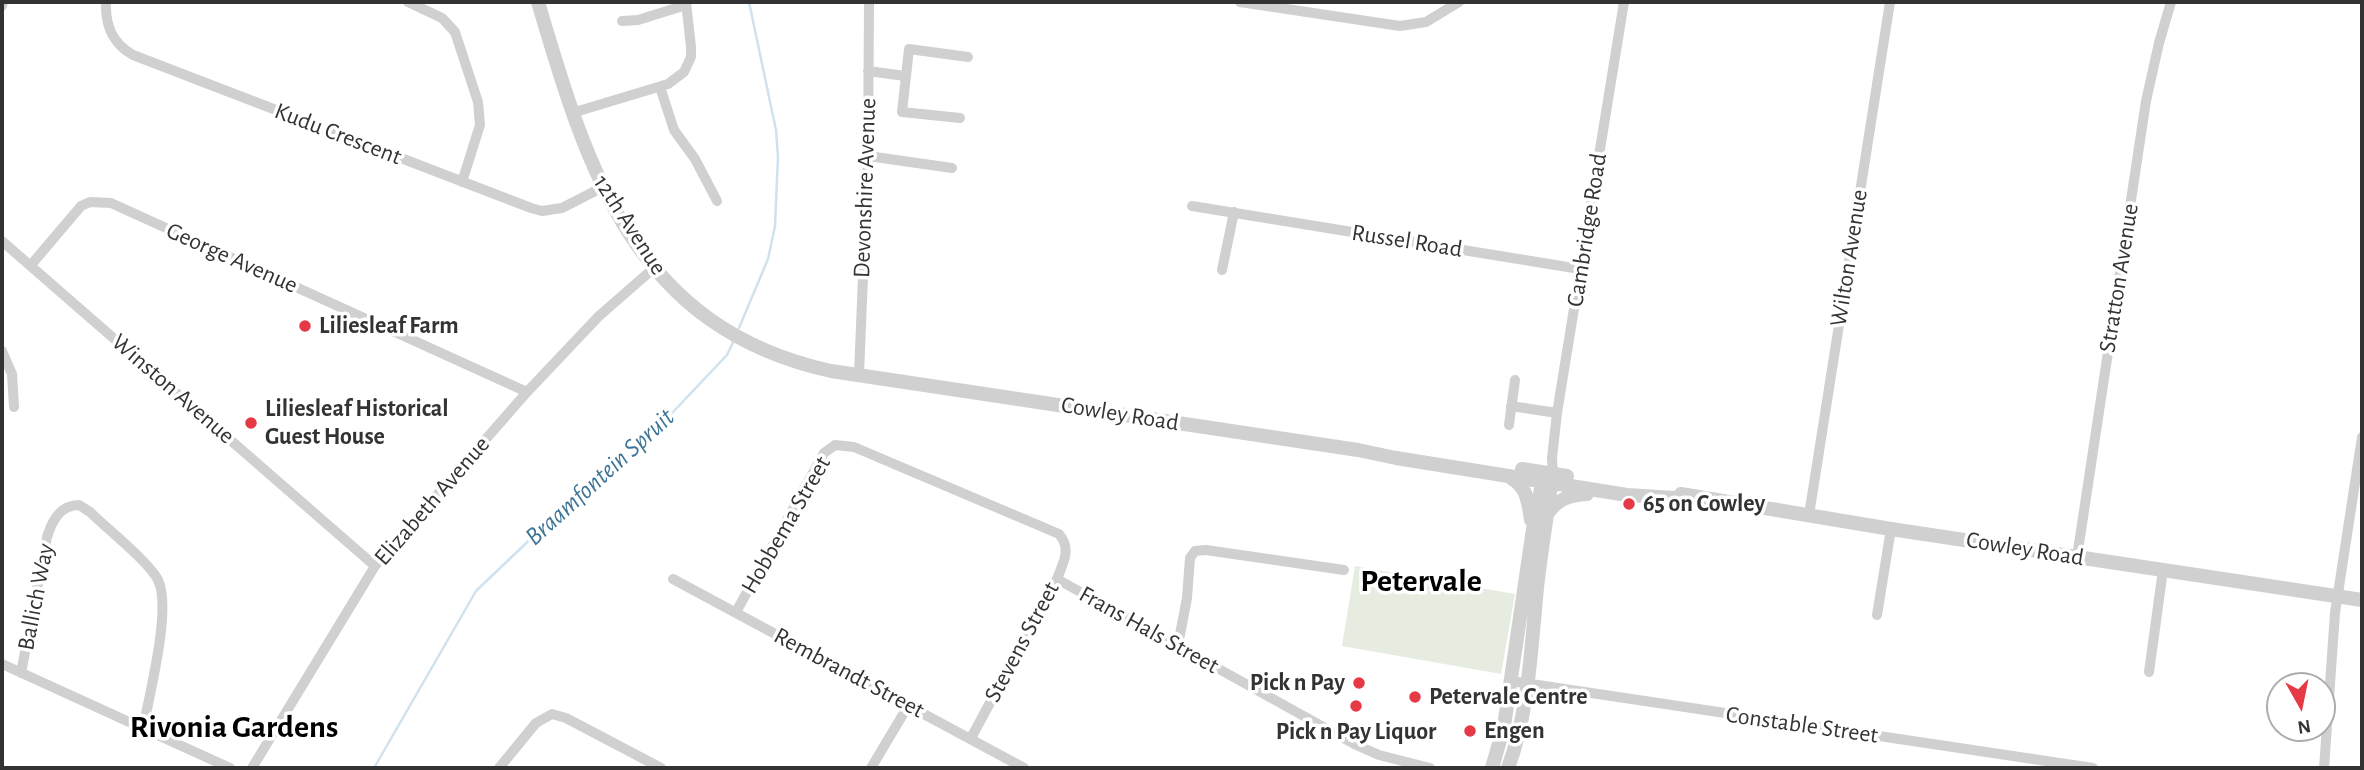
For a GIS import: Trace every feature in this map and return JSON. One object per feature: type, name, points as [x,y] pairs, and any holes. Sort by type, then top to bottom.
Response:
[{"type":"street","name":"Kudu Crescent","points":[[106,2],[110,32],[116,43],[133,55],[462,182],[542,211],[562,208],[603,187]]},
{"type":"street","points":[[408,2],[442,18],[455,32],[474,89],[480,125],[462,182]]},
{"type":"street","name":"12th Avenue","points":[[538,2],[572,113],[589,158],[626,229],[654,268],[685,302],[744,341],[778,357],[831,371],[859,374]]},
{"type":"street","name":"Devonshire Avenue","points":[[859,374],[868,156],[869,2]]},
{"type":"street","points":[[1240,2],[1400,26],[1426,22],[1460,2]]},
{"type":"street","name":"Cambridge Road","points":[[1492,768],[1499,750],[1511,681],[1533,529],[1552,458],[1624,2]]},
{"type":"street","name":"Wilton Avenue","points":[[1809,515],[1890,2]]},
{"type":"street","name":"Stratton Avenue","points":[[2077,557],[2146,100],[2171,2]]},
{"type":"street","points":[[572,113],[660,87],[677,79],[689,65],[691,47],[686,3],[638,20],[622,21]]},
{"type":"street","points":[[960,118],[902,112],[905,76],[909,49],[968,57]]},
{"type":"street","points":[[868,71],[905,76]]},
{"type":"street","points":[[660,87],[674,131],[695,159],[717,201]]},
{"type":"street","points":[[868,156],[952,168]]},
{"type":"street","name":"George Avenue","points":[[31,265],[81,206],[90,202],[111,203],[527,392]]},
{"type":"street","name":"Russel Road","points":[[1192,206],[1580,269]]},
{"type":"street","points":[[1222,270],[1234,212]]},
{"type":"street","name":"Winston Avenue","points":[[2,241],[375,566]]},
{"type":"street","name":"Elizabeth Avenue","points":[[252,768],[375,566],[527,392],[598,316],[654,268]]},
{"type":"street","points":[[2,351],[12,374],[14,407]]},
{"type":"street","name":"Cowley Road","points":[[859,374],[1499,473],[1674,492],[1688,497],[1891,529],[2362,600]]},
{"type":"street","points":[[1509,425],[1515,380]]},
{"type":"street","points":[[1511,406],[1557,413]]},
{"type":"street","points":[[2324,768],[2337,596],[2362,437]]},
{"type":"street","name":"Hobbema Street","points":[[736,612],[824,453],[841,444],[855,447],[1059,534],[1066,545]]},
{"type":"street","name":"Cowley Road","points":[[1382,453],[1396,452],[1548,478],[1627,495],[1688,497]]},
{"type":"street","points":[[1499,473],[1523,487],[1533,529]]},
{"type":"street","name":"Cambridge Road","points":[[1508,768],[1527,684],[1548,478]]},
{"type":"street","points":[[1546,517],[1554,505],[1567,497],[1585,494],[1627,495]]},
{"type":"street","name":"Ballich Way","points":[[21,673],[47,537],[61,511],[79,505],[153,572],[162,592],[163,616],[143,729]]},
{"type":"street","points":[[1877,615],[1891,529]]},
{"type":"street","name":"Stevens Street","points":[[971,738],[1056,579],[1065,558],[1066,545]]},
{"type":"street","points":[[1178,645],[1187,598],[1190,558],[1195,551],[1206,550],[1344,570]]},
{"type":"street","points":[[2149,672],[2164,570]]},
{"type":"street","name":"Rembrandt Street","points":[[673,579],[1024,768]]},
{"type":"street","name":"Frans Hals Street","points":[[1056,579],[1354,744],[1379,755],[1430,768]]},
{"type":"street","points":[[2,664],[230,768]]},
{"type":"street","name":"Constable Street","points":[[1511,681],[2093,768]]},
{"type":"street","points":[[871,768],[908,706]]},
{"type":"street","points":[[499,768],[536,723],[552,714],[566,718],[661,768]]},
{"type":"shaded area","points":[[1355,566],[1515,594],[1501,674],[1342,646]]},
{"type":"waterway","name":"Braamfontein Spruit","points":[[739,328],[768,259],[775,226],[778,157],[776,130],[749,2]]},
{"type":"waterway","name":"Braamfontein Spruit","points":[[374,768],[476,591],[585,487],[637,450],[727,355],[735,338]]},
{"type":"place","name":"Liliesleaf Farm","points":[[305,326]]},
{"type":"place","name":"Liliesleaf Historical Guest House","points":[[251,423]]},
{"type":"place","name":"65 on Cowley","points":[[1629,504]]},
{"type":"place","name":"Pick n Pay","points":[[1359,683]]},
{"type":"place","name":"Petervale Centre","points":[[1415,697]]},
{"type":"place","name":"Pick n Pay Liquor","points":[[1356,706]]},
{"type":"place","name":"Engen","points":[[1470,731]]},
{"type":"district","name":"Petervale","points":[[1421,581]]},
{"type":"district","name":"Rivonia Gardens","points":[[234,727]]}]
